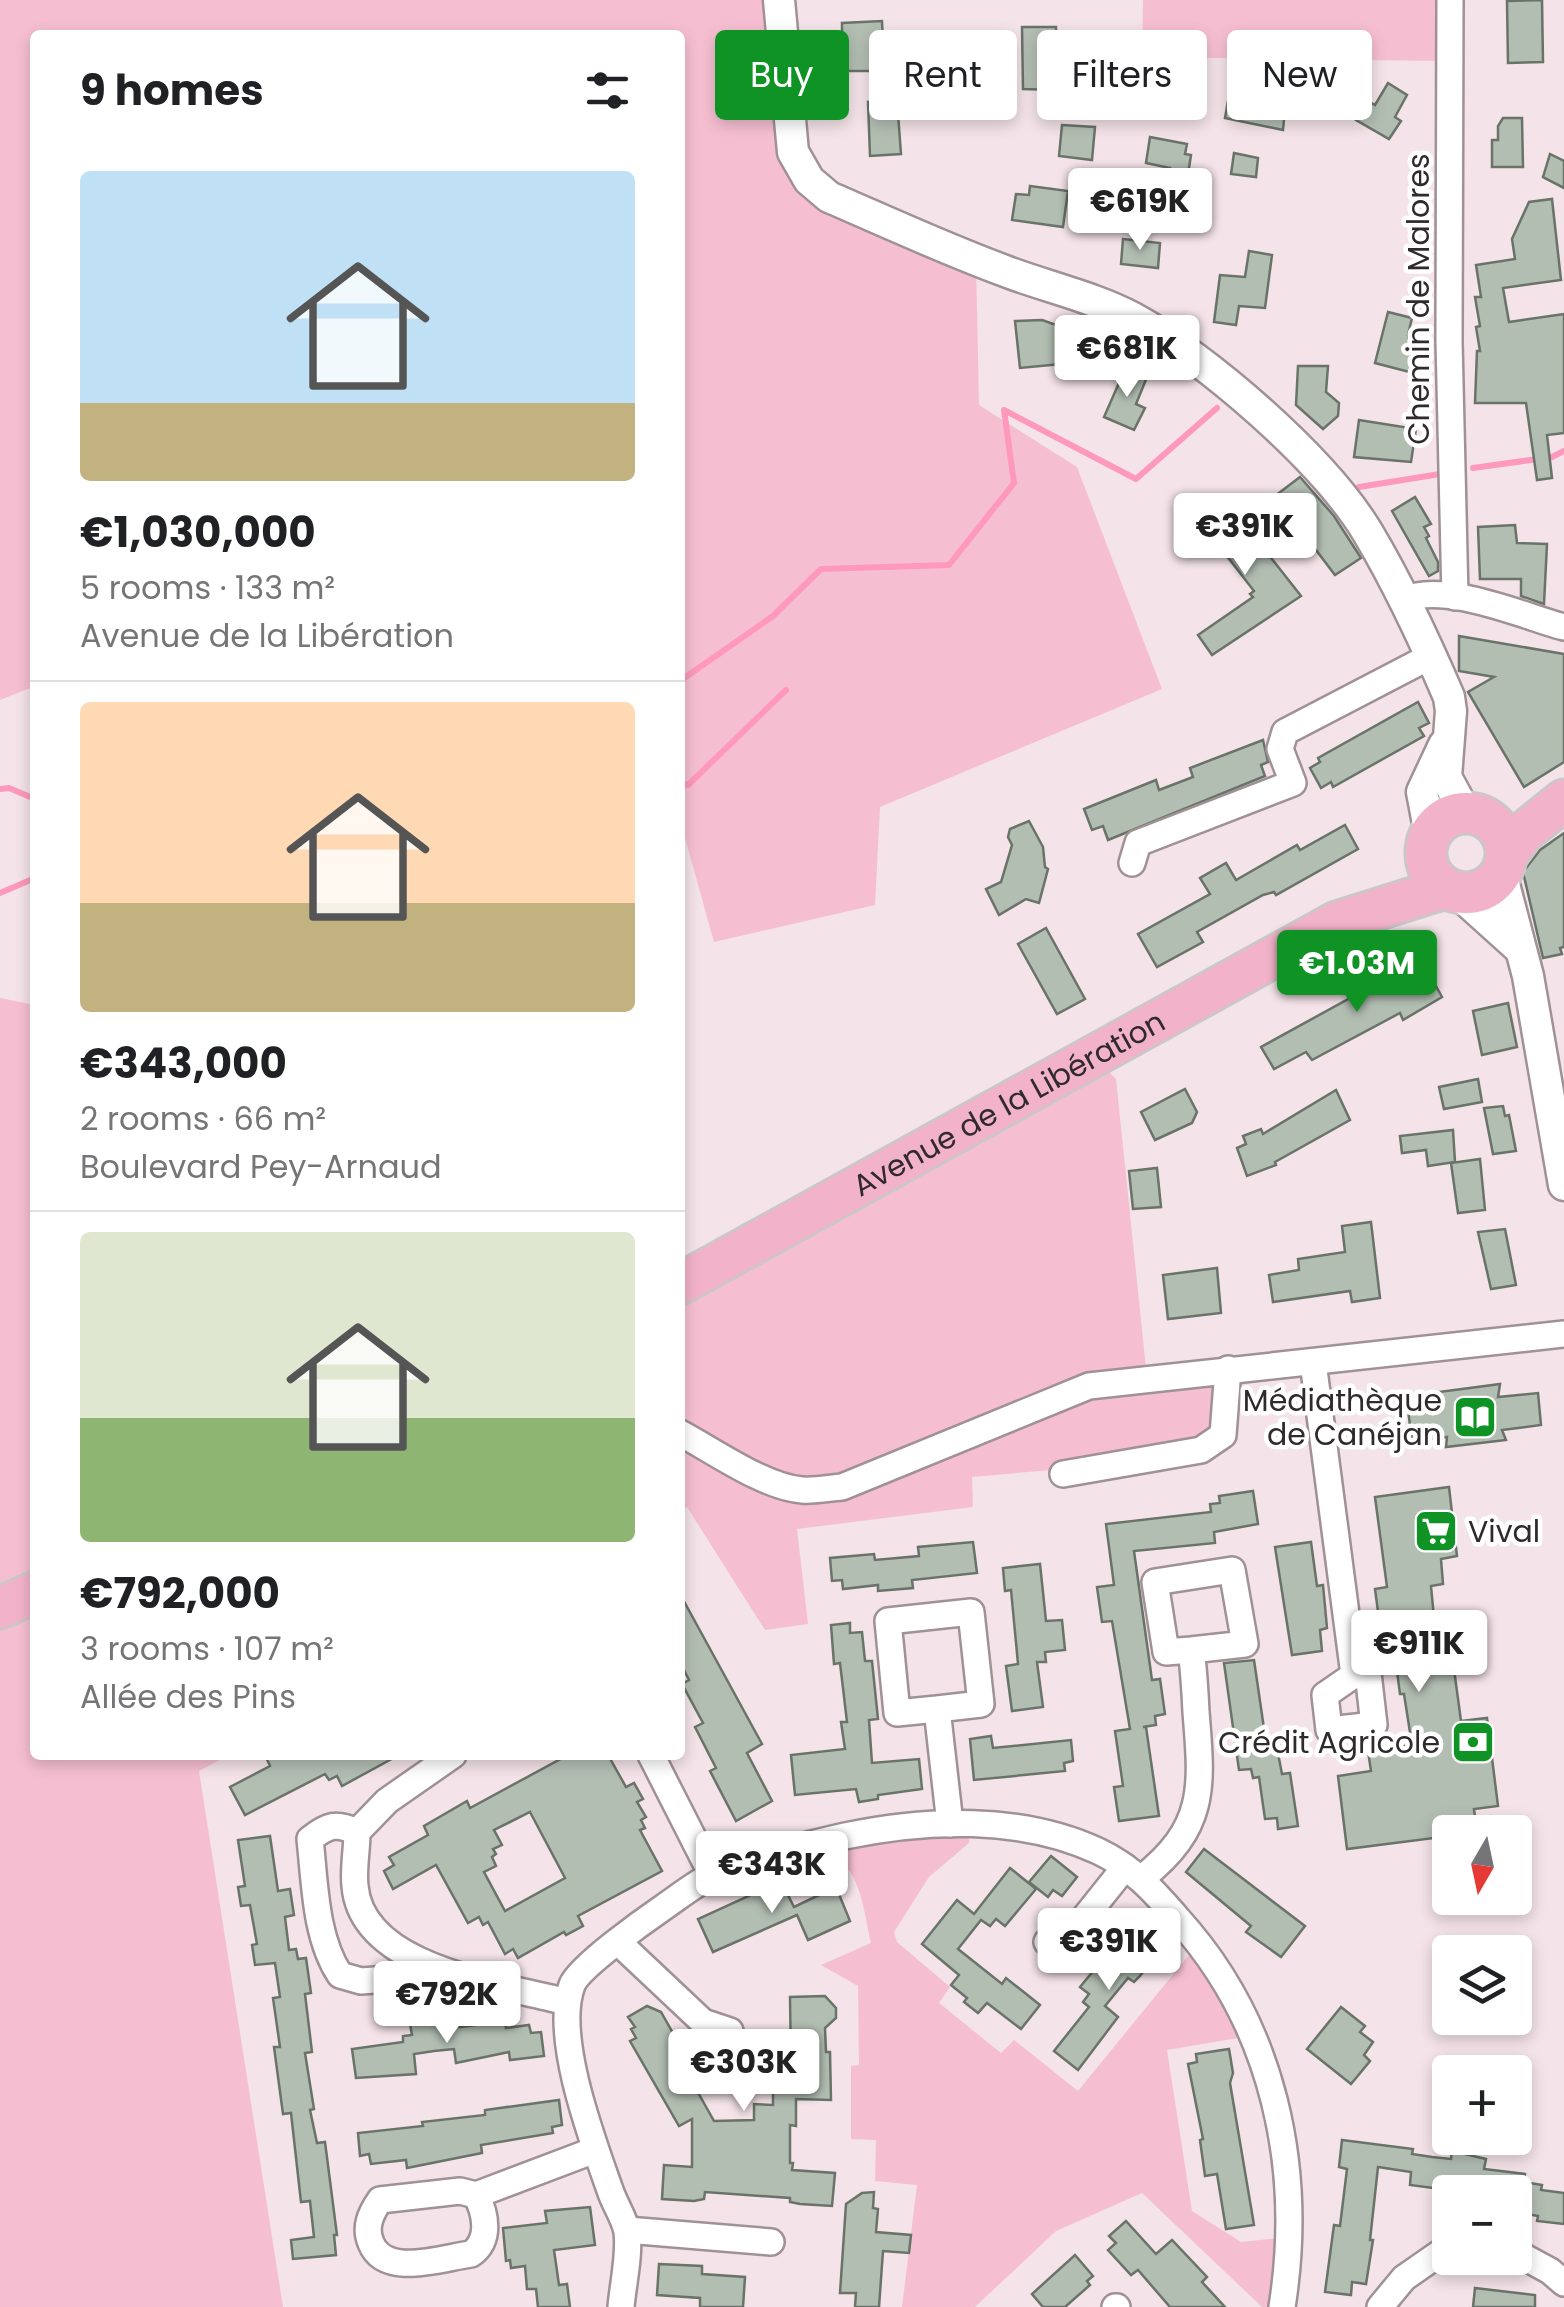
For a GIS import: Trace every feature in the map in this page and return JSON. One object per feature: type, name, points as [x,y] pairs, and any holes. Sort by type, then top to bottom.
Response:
[{"type":"main road","points":[[1563,800],[1523,833],[1487,888],[1440,868],[1440,821],[1563,800]]},
{"type":"main road","points":[[1476,816],[1498,828],[1504,864]]},
{"type":"main road","name":"Avenue de la Libération","points":[[685,1281],[1440,868]]},
{"type":"main road","points":[[0,1608],[30,1594]]},
{"type":"street","points":[[779,0],[793,152],[809,180],[829,197],[976,260],[1109,306],[1159,334],[1238,394],[1323,474],[1366,530],[1431,656],[1449,697],[1446,777],[1476,816]]},
{"type":"street","name":"Chemin de Malores","points":[[1450,0],[1449,341],[1456,596]]},
{"type":"street","points":[[1404,600],[1426,593],[1456,596],[1564,628]]},
{"type":"street","points":[[1132,863],[1138,843],[1293,783],[1280,749],[1285,732],[1431,656]]},
{"type":"street","points":[[1450,733],[1422,792],[1440,868],[1522,950]]},
{"type":"street","points":[[1504,864],[1561,1147],[1564,1185]]},
{"type":"street","points":[[685,1436],[759,1476],[786,1486],[801,1490],[842,1487],[1089,1386],[1564,1334]]},
{"type":"street","points":[[1313,1362],[1354,1674]]},
{"type":"street","points":[[1063,1474],[1201,1450],[1223,1435],[1228,1370]]},
{"type":"street","points":[[972,1612],[981,1704],[937,1709],[897,1713],[888,1621],[972,1612]]},
{"type":"street","points":[[1047,1942],[1078,1927],[1134,1872],[1174,1847],[1197,1806],[1201,1752],[1191,1650]]},
{"type":"street","points":[[937,1709],[950,1824]]},
{"type":"street","points":[[444,1760],[387,1800],[357,1832],[354,1888],[362,1912],[383,1937],[412,1958],[566,2002]]},
{"type":"street","points":[[654,1760],[712,1875]]},
{"type":"street","points":[[357,1832],[342,1824],[327,1825],[310,1840],[317,1906],[331,1961],[340,1975],[361,1981],[460,1974]]},
{"type":"street","points":[[621,2307],[627,2230],[594,2150],[570,2047],[566,2002],[574,1979],[650,1916],[712,1875],[860,1833],[910,1824],[950,1824],[998,1826],[1062,1838],[1134,1872],[1190,1931],[1223,1975],[1245,2016],[1281,2126],[1289,2178],[1290,2237],[1282,2307]]},
{"type":"street","points":[[618,1942],[674,1999],[703,2022],[730,2031]]},
{"type":"street","points":[[476,2194],[482,2207],[485,2235],[480,2248],[471,2254],[394,2264],[378,2257],[368,2239],[369,2215],[380,2200],[460,2191],[476,2194],[594,2150]]},
{"type":"street","points":[[627,2230],[771,2242]]},
{"type":"street","points":[[1380,2307],[1404,2278],[1432,2259]]},
{"type":"street","points":[[1532,2261],[1564,2283]]},
{"type":"shaded area","points":[[0,0],[779,0],[783,30],[715,30],[715,120],[793,120],[799,167],[976,260],[979,405],[1077,467],[1162,689],[880,807],[875,905],[714,942],[685,838],[685,30],[30,30],[30,688],[0,700]]},
{"type":"shaded area","points":[[1143,0],[1437,0],[1437,61],[1372,60],[1372,30],[1227,30],[1227,58],[1207,58],[1207,30],[1142,30]]},
{"type":"shaded area","points":[[0,998],[30,1004],[30,1760],[220,1760],[199,1771],[283,2307],[0,2307]]},
{"type":"shaded area","points":[[1094,1057],[1116,1079],[1147,1378],[1228,1369],[1223,1435],[1062,1469],[972,1477],[973,1507],[797,1529],[808,1624],[765,1630],[685,1508],[685,1281]]},
{"type":"shaded area","points":[[970,1825],[969,1843],[929,1877],[894,1932],[897,1942],[950,1987],[939,2003],[1001,2053],[1014,2040],[1078,2091],[1193,1950],[1244,2037],[1167,2050],[1192,2211],[1241,2242],[1290,2237],[1282,2307],[1262,2307],[1142,2193],[1056,2231],[975,2307],[902,2307],[917,2185],[875,2181],[876,2140],[851,2139],[851,2066],[859,2065],[858,1986],[821,1965],[871,1943],[853,1877],[840,1861],[814,1845]]},
{"type":"building","points":[[1542,0],[1543,62],[1508,63],[1507,1]]},
{"type":"building","points":[[882,21],[882,30],[869,30],[869,71],[849,71],[849,30],[842,30],[842,23]]},
{"type":"building","points":[[1022,27],[1056,27],[1037,30],[1037,89],[1023,89]]},
{"type":"building","points":[[1388,83],[1407,95],[1395,117],[1401,121],[1389,139],[1356,120],[1372,120],[1372,103],[1375,105]]},
{"type":"building","points":[[868,102],[869,120],[898,120],[901,154],[870,156]]},
{"type":"building","points":[[1503,118],[1522,118],[1523,167],[1492,167],[1492,140],[1498,140],[1498,126]]},
{"type":"building","points":[[1235,120],[1284,120],[1283,130]]},
{"type":"building","points":[[1062,125],[1095,127],[1092,160],[1059,156]]},
{"type":"building","points":[[1150,137],[1187,144],[1185,154],[1191,155],[1187,181],[1168,178],[1170,168],[1146,163]]},
{"type":"building","points":[[1234,153],[1258,158],[1256,177],[1231,174]]},
{"type":"building","points":[[1550,154],[1564,161],[1564,188],[1543,177]]},
{"type":"building","points":[[1030,186],[1068,191],[1063,227],[1012,220],[1016,194],[1029,195]]},
{"type":"building","points":[[1552,199],[1561,280],[1503,288],[1509,322],[1564,314],[1564,433],[1547,435],[1552,478],[1537,480],[1526,403],[1475,403],[1480,351],[1476,327],[1480,326],[1475,297],[1481,297],[1476,265],[1515,259],[1512,239],[1529,202]]},
{"type":"building","points":[[1123,239],[1160,243],[1158,268],[1121,264]]},
{"type":"building","points":[[1249,251],[1272,255],[1265,308],[1239,306],[1236,325],[1214,322],[1220,275],[1245,277]]},
{"type":"building","points":[[1388,312],[1412,318],[1408,335],[1411,348],[1420,351],[1417,374],[1375,363]]},
{"type":"building","points":[[1042,320],[1084,335],[1075,354],[1066,350],[1061,364],[1020,368],[1015,321]]},
{"type":"building","points":[[1298,366],[1328,366],[1326,392],[1339,403],[1338,416],[1323,429],[1296,405]]},
{"type":"building","points":[[1126,367],[1147,377],[1136,404],[1145,408],[1134,430],[1104,417]]},
{"type":"building","points":[[1359,420],[1416,429],[1411,462],[1354,457]]},
{"type":"building","points":[[1300,477],[1334,516],[1361,558],[1335,575],[1275,496]]},
{"type":"building","points":[[1415,497],[1431,524],[1424,527],[1429,536],[1426,538],[1438,562],[1438,571],[1429,576],[1392,511]]},
{"type":"building","points":[[1224,498],[1301,596],[1212,655],[1198,635],[1253,597],[1250,594],[1254,591],[1198,519]]},
{"type":"building","points":[[1515,525],[1517,543],[1547,544],[1544,604],[1521,596],[1521,579],[1480,579],[1478,527]]},
{"type":"building","points":[[1459,636],[1564,654],[1564,762],[1524,787],[1468,692],[1494,677],[1459,671]]},
{"type":"building","points":[[1418,702],[1429,723],[1419,728],[1424,736],[1333,787],[1331,782],[1321,788],[1310,768],[1320,762],[1318,758]]},
{"type":"building","points":[[1263,740],[1268,762],[1261,765],[1265,776],[1108,840],[1103,826],[1092,830],[1084,809],[1156,780],[1159,790],[1193,777],[1190,768]]},
{"type":"building","points":[[1029,821],[1043,847],[1048,869],[1039,903],[1026,899],[999,915],[986,889],[1001,882],[1012,845],[1010,829]]},
{"type":"building","points":[[1345,825],[1358,849],[1276,895],[1263,895],[1197,932],[1203,942],[1157,967],[1138,934],[1210,894],[1200,878],[1226,863],[1236,880],[1297,845],[1300,850]]},
{"type":"building","points":[[1564,833],[1564,947],[1560,948],[1562,954],[1543,958],[1523,872],[1540,850]]},
{"type":"building","points":[[1046,928],[1085,999],[1057,1014],[1018,944]]},
{"type":"building","points":[[1421,959],[1442,997],[1403,1020],[1400,1013],[1312,1060],[1306,1052],[1274,1069],[1261,1047]]},
{"type":"building","points":[[1508,1003],[1517,1047],[1482,1055],[1473,1011]]},
{"type":"building","points":[[1478,1079],[1482,1102],[1444,1109],[1439,1087]]},
{"type":"building","points":[[1185,1089],[1197,1112],[1192,1123],[1155,1140],[1141,1112]]},
{"type":"building","points":[[1336,1090],[1350,1120],[1275,1162],[1276,1165],[1247,1176],[1237,1148],[1246,1144],[1243,1136],[1261,1129],[1263,1134]]},
{"type":"building","points":[[1503,1106],[1505,1116],[1509,1115],[1516,1151],[1493,1154],[1484,1108]]},
{"type":"building","points":[[1453,1130],[1455,1162],[1428,1166],[1426,1150],[1402,1153],[1400,1136]]},
{"type":"building","points":[[1480,1159],[1485,1210],[1458,1213],[1451,1163]]},
{"type":"building","points":[[1157,1168],[1161,1207],[1133,1209],[1129,1171]]},
{"type":"building","points":[[1371,1222],[1380,1298],[1352,1302],[1350,1291],[1273,1302],[1269,1275],[1299,1270],[1298,1259],[1345,1252],[1342,1226]]},
{"type":"building","points":[[1505,1229],[1516,1285],[1491,1289],[1478,1232]]},
{"type":"building","points":[[1217,1268],[1221,1313],[1168,1319],[1163,1275]]},
{"type":"building","name":"Médiathèque de Canéjan","points":[[1500,1384],[1498,1397],[1538,1393],[1541,1425],[1502,1430],[1506,1440],[1446,1447],[1447,1437],[1412,1442],[1408,1409],[1443,1404],[1439,1392]]},
{"type":"building","points":[[1449,1487],[1457,1556],[1441,1559],[1443,1584],[1431,1586],[1434,1618],[1441,1618],[1448,1669],[1454,1669],[1461,1721],[1487,1718],[1498,1806],[1474,1809],[1475,1815],[1432,1815],[1432,1838],[1347,1849],[1338,1776],[1371,1771],[1368,1751],[1412,1745],[1393,1641],[1382,1642],[1375,1589],[1387,1587],[1375,1497]]},
{"type":"building","points":[[1253,1491],[1258,1524],[1214,1532],[1215,1543],[1134,1551],[1152,1680],[1160,1679],[1165,1714],[1155,1716],[1156,1725],[1143,1727],[1159,1816],[1119,1821],[1114,1787],[1123,1786],[1115,1731],[1130,1729],[1112,1621],[1102,1622],[1097,1587],[1114,1585],[1106,1524],[1211,1512],[1210,1504],[1220,1503],[1219,1496]]},
{"type":"building","points":[[973,1542],[977,1573],[912,1580],[913,1588],[878,1591],[878,1585],[843,1589],[842,1580],[832,1581],[830,1558],[874,1554],[875,1560],[919,1556],[918,1547]]},
{"type":"building","points":[[1311,1542],[1317,1586],[1323,1585],[1327,1628],[1320,1630],[1322,1651],[1292,1655],[1275,1547]]},
{"type":"building","points":[[1040,1564],[1046,1621],[1062,1620],[1065,1650],[1045,1652],[1046,1662],[1037,1662],[1043,1707],[1012,1711],[1006,1666],[1018,1664],[1011,1590],[1005,1591],[1003,1568]]},
{"type":"building","points":[[685,1603],[762,1744],[747,1753],[772,1801],[736,1821],[710,1771],[716,1768],[695,1727],[703,1723],[685,1690],[689,1680],[685,1672]]},
{"type":"building","points":[[850,1623],[850,1633],[862,1632],[865,1661],[872,1661],[878,1719],[869,1720],[872,1763],[919,1759],[922,1789],[878,1795],[878,1799],[859,1802],[856,1789],[795,1795],[791,1755],[845,1749],[841,1722],[847,1722],[840,1663],[834,1664],[831,1625]]},
{"type":"building","points":[[1254,1660],[1267,1749],[1277,1748],[1282,1774],[1290,1773],[1298,1826],[1278,1829],[1277,1818],[1265,1819],[1259,1777],[1253,1778],[1251,1769],[1239,1770],[1224,1663]]},
{"type":"building","points":[[991,1736],[993,1748],[1071,1740],[1073,1761],[1064,1763],[1065,1771],[974,1780],[970,1739]]},
{"type":"building","points":[[267,1760],[390,1760],[342,1786],[337,1776],[329,1780],[325,1774],[245,1815],[230,1787],[270,1766]]},
{"type":"building","points":[[559,1760],[611,1760],[626,1787],[634,1783],[643,1799],[637,1802],[646,1817],[641,1820],[645,1828],[640,1830],[662,1871],[578,1916],[583,1926],[566,1935],[564,1932],[518,1958],[513,1949],[505,1954],[488,1922],[483,1925],[479,1917],[468,1923],[436,1865],[393,1889],[384,1871],[394,1865],[389,1857],[428,1835],[424,1826],[467,1801],[470,1808]],"holes":[[[530,1812],[565,1878],[505,1911],[484,1872],[496,1866],[493,1849],[502,1845],[494,1830]]]},
{"type":"building","points":[[270,1836],[278,1891],[290,1889],[294,1915],[285,1917],[289,1950],[296,1949],[298,1959],[306,1958],[311,1993],[305,1994],[312,2052],[305,2053],[314,2109],[310,2110],[317,2143],[325,2142],[336,2255],[293,2259],[291,2240],[314,2237],[310,2201],[301,2202],[291,2113],[283,2114],[274,2047],[280,2047],[273,1998],[280,1997],[275,1963],[255,1965],[252,1945],[257,1944],[250,1905],[241,1906],[238,1887],[245,1886],[238,1840]]},
{"type":"building","points":[[1204,1849],[1305,1926],[1281,1957],[1246,1932],[1251,1926],[1186,1872]]},
{"type":"building","points":[[1051,1856],[1077,1877],[1062,1896],[1053,1890],[1048,1897],[1029,1882]]},
{"type":"building","points":[[1010,1868],[1036,1889],[1005,1926],[996,1919],[990,1926],[981,1920],[958,1949],[1002,1984],[1006,1978],[1040,2005],[1021,2029],[987,2003],[978,2013],[964,2002],[967,1998],[951,1985],[959,1975],[922,1944],[957,1900],[974,1914]]},
{"type":"building","points":[[781,1881],[794,1907],[836,1887],[850,1921],[808,1940],[797,1915],[713,1952],[698,1919]]},
{"type":"building","points":[[1144,1920],[1168,1940],[1140,1976],[1134,1982],[1128,1978],[1105,2006],[1118,2017],[1078,2070],[1054,2051],[1089,2007],[1083,2002],[1089,1994],[1080,1987],[1104,1958],[1110,1963]]},
{"type":"building","points":[[825,1996],[836,2008],[836,2018],[825,2028],[831,2100],[796,2099],[796,2126],[790,2125],[790,2163],[792,2170],[835,2173],[832,2206],[800,2204],[790,2202],[790,2198],[705,2192],[704,2199],[694,2201],[662,2199],[664,2165],[692,2167],[692,2119],[679,2126],[630,2041],[636,2038],[628,2017],[647,2006],[661,2012],[678,2042],[672,2046],[714,2121],[754,2120],[754,2104],[773,2105],[773,2065],[791,2065],[790,1997]]},
{"type":"building","points":[[1341,2007],[1365,2026],[1360,2032],[1373,2042],[1364,2055],[1370,2061],[1351,2084],[1307,2049]]},
{"type":"building","points":[[458,2017],[460,2027],[505,2021],[506,2028],[529,2025],[531,2033],[541,2032],[544,2056],[510,2060],[509,2052],[456,2063],[454,2049],[434,2051],[414,2054],[416,2074],[356,2078],[352,2049],[403,2042],[403,2036],[412,2035],[410,2024]]},
{"type":"building","points":[[1229,2049],[1233,2073],[1230,2083],[1254,2225],[1226,2229],[1217,2174],[1205,2176],[1200,2140],[1203,2139],[1188,2064],[1197,2062],[1196,2054]]},
{"type":"building","points":[[559,2100],[562,2125],[552,2127],[553,2133],[481,2145],[482,2153],[407,2168],[406,2160],[371,2164],[369,2154],[360,2156],[358,2133],[423,2126],[422,2122],[485,2115],[485,2110]]},
{"type":"building","points":[[1342,2140],[1413,2149],[1412,2154],[1432,2157],[1451,2159],[1452,2155],[1469,2155],[1486,2159],[1484,2169],[1525,2174],[1432,2175],[1432,2188],[1410,2185],[1411,2172],[1378,2167],[1366,2284],[1352,2282],[1351,2295],[1325,2292],[1334,2225],[1340,2226],[1347,2169],[1339,2167]]},
{"type":"building","points":[[1532,2183],[1542,2185],[1541,2190],[1564,2193],[1564,2224],[1537,2221],[1538,2216],[1532,2215]]},
{"type":"building","points":[[874,2192],[873,2208],[878,2209],[876,2232],[911,2235],[909,2253],[883,2251],[879,2307],[855,2307],[856,2293],[840,2293],[846,2204],[862,2193]]},
{"type":"building","points":[[590,2207],[595,2245],[554,2250],[559,2285],[567,2284],[570,2307],[538,2307],[536,2289],[527,2289],[525,2266],[511,2268],[510,2260],[506,2261],[503,2228],[547,2223],[545,2211]]},
{"type":"building","points":[[1126,2221],[1156,2254],[1172,2240],[1207,2277],[1202,2282],[1225,2307],[1170,2307],[1138,2270],[1131,2275],[1108,2250],[1116,2243],[1109,2236]]},
{"type":"building","points":[[1075,2255],[1093,2276],[1087,2281],[1090,2285],[1065,2307],[1043,2307],[1032,2294]]},
{"type":"building","points":[[659,2264],[702,2266],[702,2274],[745,2277],[743,2307],[700,2307],[700,2298],[657,2295]]},
{"type":"building","points":[[1475,2288],[1535,2295],[1535,2307],[1473,2307]]},
{"type":"waterway","points":[[685,678],[773,616],[821,569],[949,565],[1014,483],[1004,410],[1136,479],[1217,408]]},
{"type":"waterway","points":[[1473,468],[1552,457],[1564,451]]},
{"type":"waterway","points":[[1359,487],[1440,474]]},
{"type":"waterway","points":[[685,785],[786,690]]},
{"type":"waterway","points":[[0,789],[9,788],[30,797]]},
{"type":"waterway","points":[[0,893],[30,880]]},
{"type":"place","name":"Médiathèque de Canéjan","points":[[1475,1417]]},
{"type":"place","name":"Vival","points":[[1436,1531]]},
{"type":"place","name":"Crédit Agricole","points":[[1473,1742]]}]
